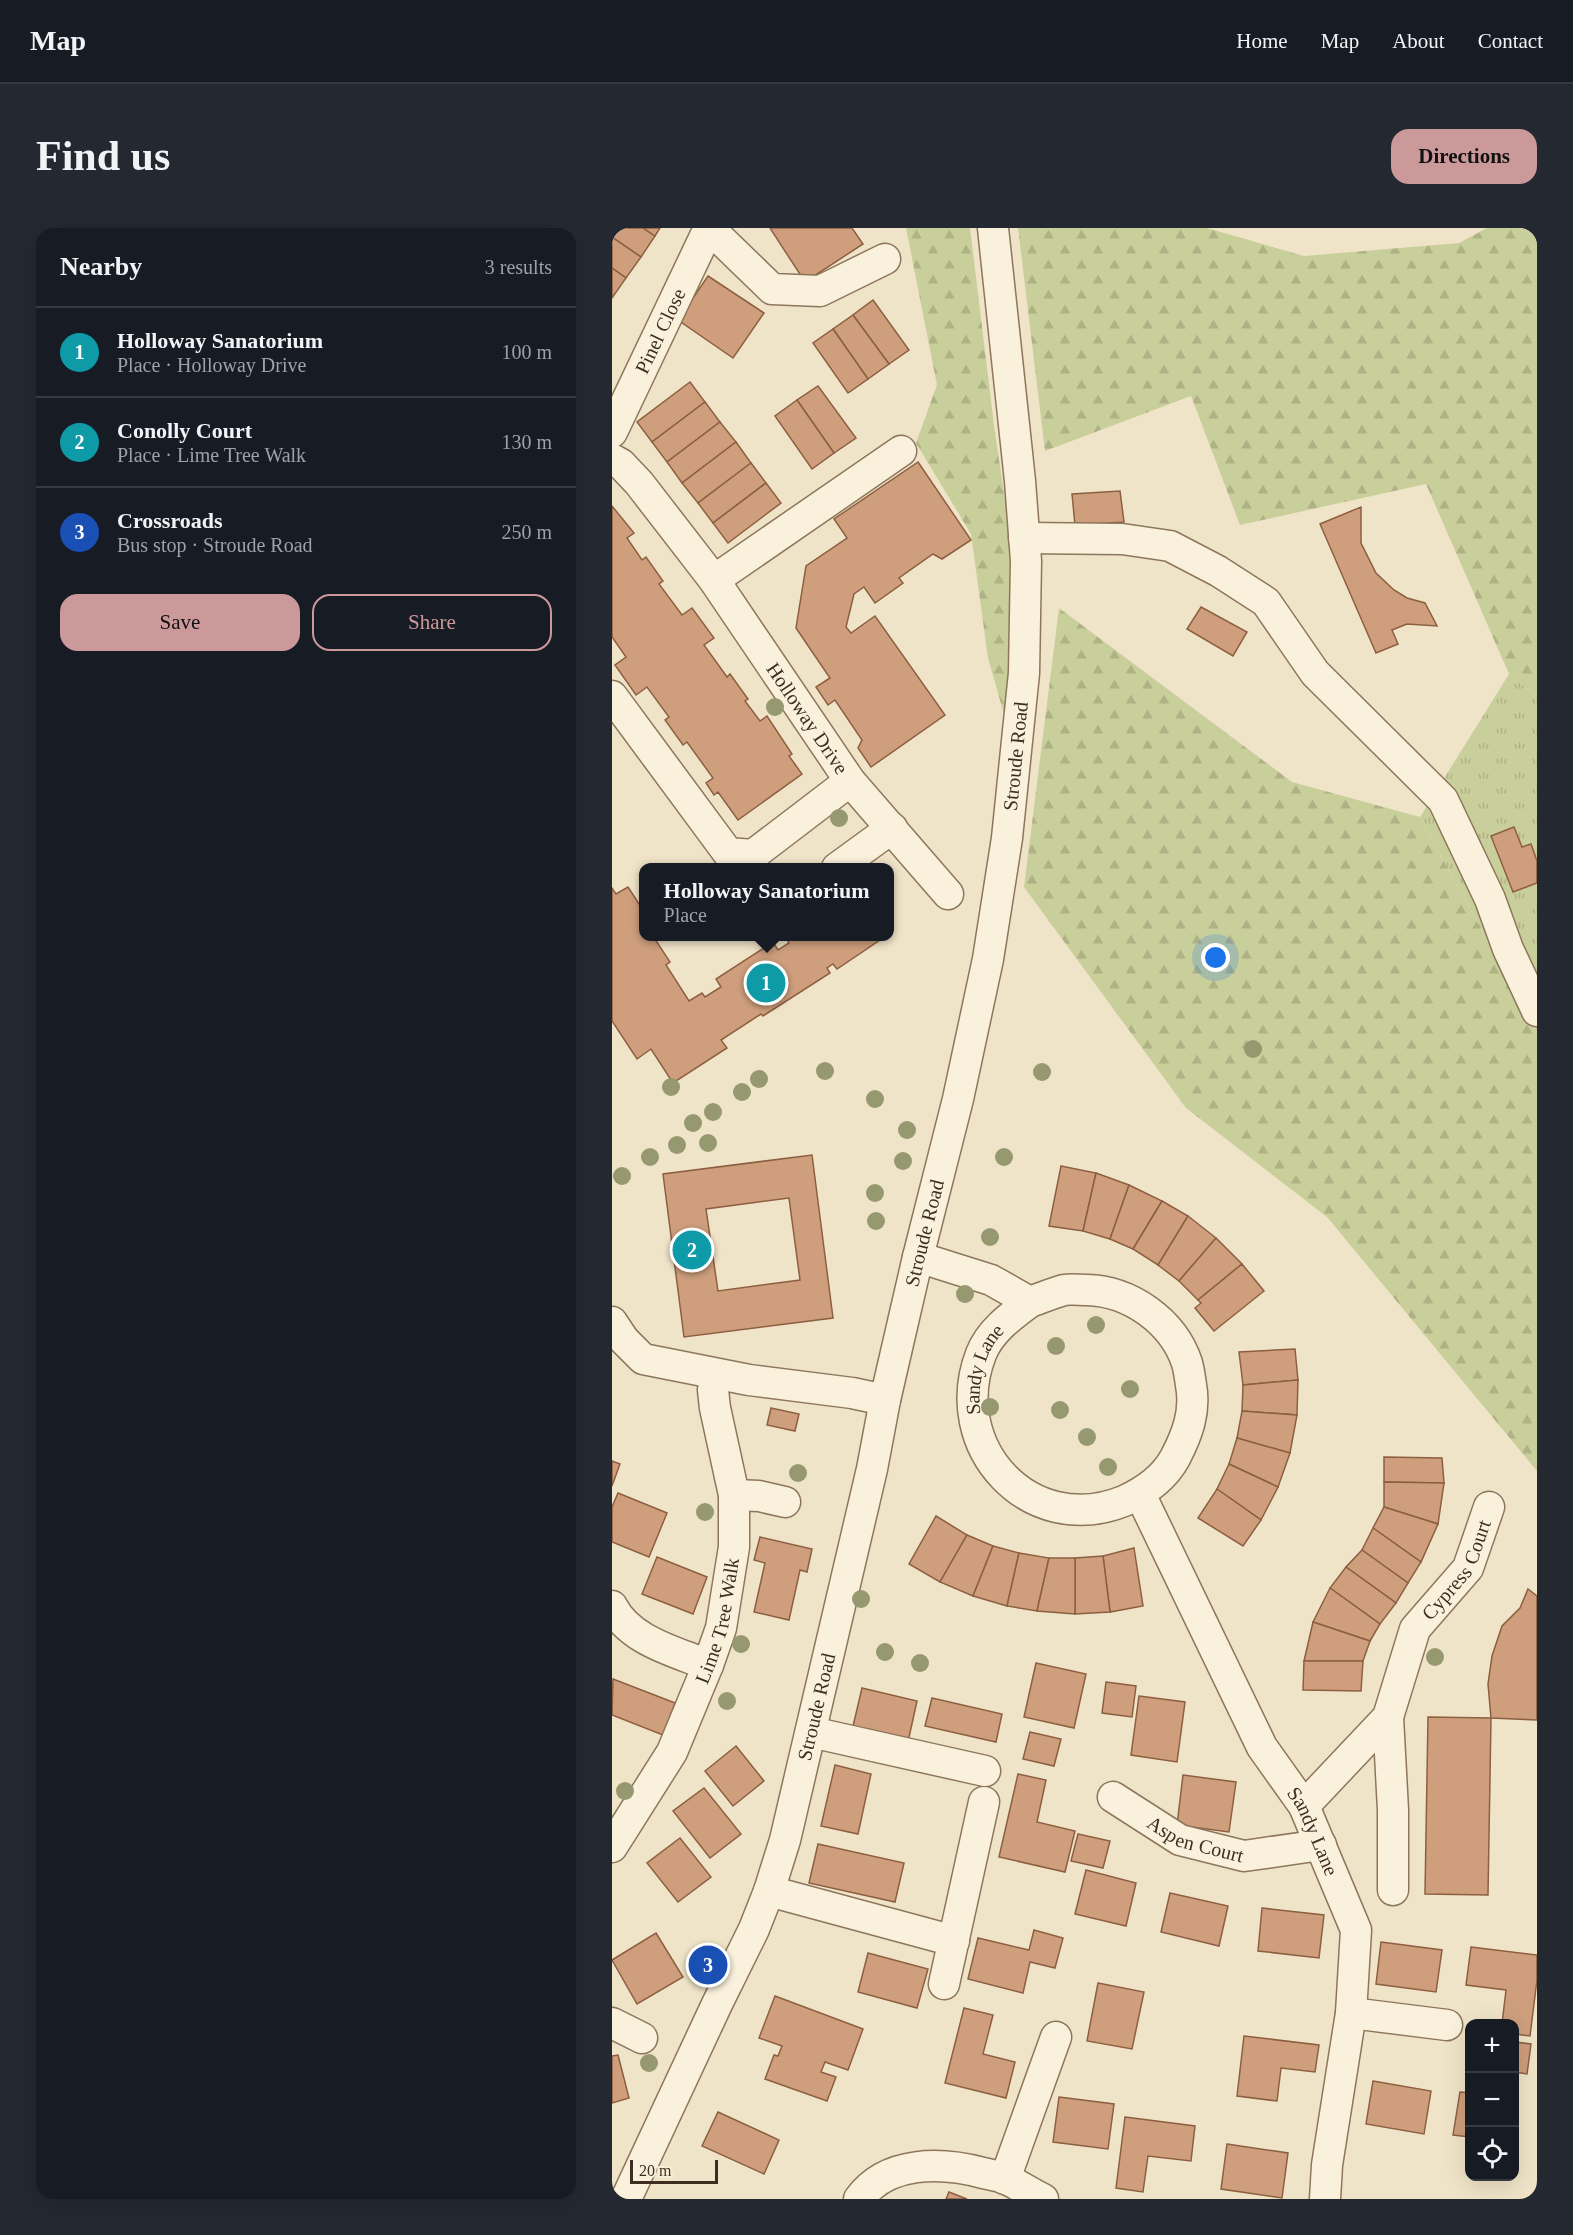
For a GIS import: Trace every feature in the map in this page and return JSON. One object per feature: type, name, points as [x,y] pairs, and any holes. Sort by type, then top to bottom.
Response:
[{"type":"street","name":"Pinel Close","points":[[612,432],[709,228],[772,288],[820,291],[885,259]]},
{"type":"street","name":"Stroude Road","points":[[626,2199],[754,1929],[785,1840],[872,1469],[885,1400],[918,1257],[958,1099],[986,969],[1007,838],[1024,673],[1026,621],[1020,481],[993,228]]},
{"type":"street","points":[[714,580],[901,451]]},
{"type":"street","name":"Holloway Drive","points":[[612,459],[621,464],[639,483],[714,580],[850,781],[753,855],[734,860],[612,696]]},
{"type":"street","points":[[1024,538],[1122,539],[1170,546],[1218,571],[1266,602],[1315,673],[1443,800],[1490,899],[1508,949],[1537,1011]]},
{"type":"street","points":[[850,781],[948,894]]},
{"type":"street","points":[[843,863],[892,828]]},
{"type":"street","points":[[918,1257],[991,1280],[1030,1302]]},
{"type":"street","name":"Sandy Lane","points":[[1066,1290],[1104,1291],[1139,1304],[1168,1329],[1187,1362],[1193,1399],[1187,1436],[1169,1469],[1140,1494],[1107,1508],[1072,1509],[1038,1501],[1008,1482],[986,1455],[974,1421],[972,1386],[982,1352],[1002,1323],[1030,1302],[1066,1290]]},
{"type":"street","points":[[612,1322],[624,1340],[643,1359],[716,1374],[852,1393],[885,1400]]},
{"type":"street","name":"Lime Tree Walk","points":[[612,1846],[672,1752],[721,1628],[734,1547],[734,1495],[715,1408],[713,1390],[716,1374]]},
{"type":"street","name":"Sandy Lane","points":[[1140,1494],[1262,1747],[1304,1806],[1356,1930],[1351,2013],[1327,2165],[1325,2199]]},
{"type":"street","points":[[734,1495],[759,1496],[785,1502]]},
{"type":"street","name":"Cypress Court","points":[[1304,1806],[1388,1717],[1415,1629],[1468,1568],[1489,1507]]},
{"type":"street","points":[[612,1605],[624,1623],[651,1642],[708,1665]]},
{"type":"street","points":[[1388,1717],[1393,1810],[1393,1890]]},
{"type":"street","points":[[811,1732],[985,1771]]},
{"type":"street","name":"Aspen Court","points":[[1113,1797],[1180,1840],[1244,1856],[1321,1845]]},
{"type":"street","points":[[944,1984],[984,1802]]},
{"type":"street","points":[[769,1891],[954,1941]]},
{"type":"street","points":[[1351,2013],[1447,2025]]},
{"type":"street","points":[[612,2023],[642,2038]]},
{"type":"street","points":[[1005,2179],[1056,2037]]},
{"type":"street","points":[[859,2199],[879,2180],[897,2171],[938,2165],[961,2167],[1005,2179],[1035,2197]]},
{"type":"green space","points":[[906,228],[970,228],[995,433],[1012,545],[1013,618],[1006,721],[988,658],[971,534],[916,443],[937,385]]},
{"type":"green space","points":[[1018,228],[1207,228],[1304,256],[1459,243],[1487,228],[1537,228],[1537,697],[1509,674],[1426,484],[1240,525],[1191,396],[1045,451]]},
{"type":"green space","points":[[1059,608],[1292,782],[1420,817],[1537,1032],[1537,1471],[1327,1217],[1186,1108],[1024,887]]},
{"type":"green space","points":[[1509,674],[1537,697],[1537,861],[1531,844],[1522,847],[1491,837],[1513,892],[1537,883],[1537,1032],[1420,817]]},
{"type":"building","points":[[612,228],[643,228],[655,236],[641,257],[612,237]]},
{"type":"building","points":[[643,228],[660,228],[655,236]]},
{"type":"building","points":[[770,228],[852,228],[863,244],[805,282]]},
{"type":"building","points":[[612,237],[641,257],[626,278],[612,268]]},
{"type":"building","points":[[612,268],[626,278],[612,298]]},
{"type":"building","points":[[708,276],[764,313],[733,358],[678,320]]},
{"type":"building","points":[[873,300],[909,350],[889,364],[853,315]]},
{"type":"building","points":[[853,315],[889,364],[868,379],[833,329]]},
{"type":"building","points":[[833,329],[868,379],[848,393],[813,343]]},
{"type":"building","points":[[690,382],[705,402],[652,442],[637,422]]},
{"type":"building","points":[[818,386],[856,438],[834,453],[797,400]]},
{"type":"building","points":[[797,400],[834,453],[812,469],[775,416]]},
{"type":"building","points":[[705,402],[720,422],[667,462],[652,442]]},
{"type":"building","points":[[720,422],[736,442],[682,483],[667,462]]},
{"type":"building","points":[[736,442],[751,463],[698,503],[682,483]]},
{"type":"building","points":[[918,462],[971,540],[942,559],[933,554],[899,578],[903,583],[875,603],[864,587],[854,594],[846,627],[851,633],[875,616],[945,715],[871,767],[858,748],[862,740],[835,700],[828,705],[816,687],[830,678],[796,628],[806,566],[847,538],[834,519]]},
{"type":"building","points":[[751,463],[766,483],[713,523],[698,503]]},
{"type":"building","points":[[766,483],[781,503],[728,543],[713,523]]},
{"type":"building","points":[[1120,491],[1124,522],[1075,525],[1072,494]]},
{"type":"building","points":[[612,506],[634,533],[627,538],[642,560],[646,557],[663,581],[659,584],[682,615],[692,608],[714,638],[704,645],[727,677],[730,674],[748,699],[745,701],[760,721],[767,716],[792,754],[789,756],[802,774],[738,820],[718,792],[714,795],[706,783],[713,778],[687,742],[683,745],[665,720],[669,717],[647,687],[636,695],[615,665],[626,657],[612,637]]},
{"type":"building","points":[[1361,507],[1361,543],[1376,573],[1394,590],[1407,598],[1425,603],[1437,626],[1407,624],[1392,630],[1398,644],[1376,653],[1320,524]]},
{"type":"building","points":[[1201,607],[1247,632],[1233,656],[1187,629]]},
{"type":"building","points":[[1514,827],[1522,847],[1531,844],[1537,861],[1537,883],[1513,892],[1491,836]]},
{"type":"building","points":[[628,887],[639,904],[639,941],[656,941],[670,962],[666,965],[689,1001],[702,993],[705,997],[721,987],[716,979],[773,942],[778,950],[789,943],[788,941],[879,941],[837,969],[833,964],[827,968],[830,973],[721,1040],[727,1048],[673,1083],[651,1049],[637,1059],[612,1021],[612,888],[616,894]]},
{"type":"building","points":[[812,1155],[833,1318],[684,1337],[663,1174]],"holes":[[[789,1198],[800,1280],[718,1291],[706,1209]]]},
{"type":"building","points":[[1061,1166],[1096,1173],[1083,1231],[1049,1226]]},
{"type":"building","points":[[1096,1173],[1129,1185],[1110,1239],[1083,1231]]},
{"type":"building","points":[[1129,1185],[1162,1201],[1133,1249],[1110,1239]]},
{"type":"building","points":[[1162,1201],[1188,1216],[1158,1265],[1133,1249]]},
{"type":"building","points":[[1188,1216],[1216,1238],[1179,1281],[1158,1265]]},
{"type":"building","points":[[1216,1238],[1242,1264],[1198,1300],[1179,1281]]},
{"type":"building","points":[[1242,1264],[1264,1291],[1214,1331],[1195,1308],[1201,1303],[1198,1300]]},
{"type":"building","points":[[1295,1349],[1298,1380],[1243,1385],[1239,1352]]},
{"type":"building","points":[[1298,1380],[1297,1415],[1242,1411],[1243,1385]]},
{"type":"building","points":[[771,1408],[799,1414],[795,1431],[767,1425]]},
{"type":"building","points":[[1242,1411],[1297,1415],[1290,1453],[1237,1438]]},
{"type":"building","points":[[1237,1438],[1290,1453],[1278,1487],[1229,1464]]},
{"type":"building","points":[[1384,1457],[1442,1458],[1444,1483],[1384,1482]]},
{"type":"building","points":[[612,1461],[620,1464],[612,1486]]},
{"type":"building","points":[[1229,1464],[1278,1487],[1261,1520],[1217,1489]]},
{"type":"building","points":[[1384,1482],[1444,1483],[1438,1524],[1384,1507]]},
{"type":"building","points":[[1217,1489],[1261,1520],[1243,1546],[1198,1518]]},
{"type":"building","points":[[618,1493],[667,1513],[649,1557],[612,1542],[612,1507]]},
{"type":"building","points":[[1384,1507],[1438,1524],[1421,1562],[1373,1528]]},
{"type":"building","points":[[936,1516],[967,1535],[940,1582],[909,1564]]},
{"type":"building","points":[[1373,1528],[1421,1562],[1408,1583],[1362,1550]]},
{"type":"building","points":[[967,1535],[993,1546],[973,1596],[940,1582]]},
{"type":"building","points":[[760,1537],[812,1549],[807,1572],[800,1570],[789,1620],[754,1612],[765,1563],[754,1560]]},
{"type":"building","points":[[993,1546],[1019,1553],[1007,1606],[973,1596]]},
{"type":"building","points":[[1134,1548],[1143,1606],[1110,1612],[1103,1556]]},
{"type":"building","points":[[1362,1550],[1408,1583],[1396,1603],[1346,1567]]},
{"type":"building","points":[[1019,1553],[1049,1558],[1037,1611],[1007,1606]]},
{"type":"building","points":[[1103,1556],[1110,1612],[1075,1614],[1075,1558]]},
{"type":"building","points":[[657,1557],[707,1577],[693,1614],[642,1594]]},
{"type":"building","points":[[1049,1558],[1075,1558],[1075,1614],[1037,1611]]},
{"type":"building","points":[[1346,1567],[1396,1603],[1380,1624],[1330,1588]]},
{"type":"building","points":[[1330,1588],[1380,1624],[1370,1641],[1313,1622]]},
{"type":"building","points":[[1528,1589],[1537,1596],[1537,1720],[1491,1718],[1488,1684],[1492,1656],[1502,1626],[1520,1608]]},
{"type":"building","points":[[1313,1622],[1370,1641],[1363,1661],[1304,1661]]},
{"type":"building","points":[[1304,1661],[1363,1661],[1361,1691],[1303,1690]]},
{"type":"building","points":[[1036,1663],[1086,1674],[1074,1728],[1024,1717]]},
{"type":"building","points":[[613,1679],[675,1703],[663,1735],[612,1715]]},
{"type":"building","points":[[1106,1682],[1136,1686],[1132,1717],[1102,1713]]},
{"type":"building","points":[[862,1688],[917,1701],[906,1751],[850,1739]]},
{"type":"building","points":[[1139,1696],[1185,1702],[1177,1762],[1131,1755]]},
{"type":"building","points":[[932,1698],[1002,1714],[996,1742],[925,1726]]},
{"type":"building","points":[[1428,1717],[1491,1718],[1488,1895],[1425,1894]]},
{"type":"building","points":[[1030,1732],[1061,1739],[1054,1766],[1023,1759]]},
{"type":"building","points":[[736,1746],[764,1781],[733,1806],[705,1771]]},
{"type":"building","points":[[835,1765],[871,1774],[858,1834],[821,1826]]},
{"type":"building","points":[[1018,1774],[1046,1780],[1037,1822],[1075,1831],[1065,1872],[999,1857]]},
{"type":"building","points":[[1183,1775],[1236,1782],[1229,1832],[1177,1825]]},
{"type":"building","points":[[704,1788],[741,1834],[710,1858],[673,1811]]},
{"type":"building","points":[[1078,1834],[1110,1841],[1103,1868],[1071,1861]]},
{"type":"building","points":[[680,1838],[711,1877],[678,1902],[647,1863]]},
{"type":"building","points":[[818,1844],[904,1863],[895,1902],[809,1883]]},
{"type":"building","points":[[1086,1870],[1136,1883],[1126,1926],[1075,1914]]},
{"type":"building","points":[[1170,1893],[1228,1906],[1219,1946],[1161,1932]]},
{"type":"building","points":[[1262,1908],[1324,1915],[1319,1958],[1258,1951]]},
{"type":"building","points":[[1034,1930],[1063,1938],[1055,1968],[1030,1962],[1023,1993],[968,1979],[978,1938],[1029,1950]]},
{"type":"building","points":[[656,1933],[683,1977],[637,2004],[612,1960]]},
{"type":"building","points":[[1381,1942],[1442,1950],[1436,1992],[1376,1984]]},
{"type":"building","points":[[1471,1947],[1537,1955],[1537,1980],[1530,2036],[1519,2035],[1519,2019],[1503,2019],[1506,1990],[1466,1985]]},
{"type":"building","points":[[868,1953],[928,1969],[917,2008],[858,1992]]},
{"type":"building","points":[[1098,1983],[1144,1992],[1132,2049],[1087,2041]]},
{"type":"building","points":[[775,1996],[863,2029],[848,2070],[825,2062],[821,2072],[836,2077],[827,2101],[765,2079],[774,2055],[778,2056],[782,2046],[759,2038]]},
{"type":"building","points":[[964,2008],[993,2015],[983,2054],[1015,2062],[1006,2098],[945,2083]]},
{"type":"building","points":[[1244,2036],[1319,2045],[1315,2072],[1281,2068],[1277,2101],[1237,2096]]},
{"type":"building","points":[[1519,2042],[1531,2044],[1527,2074],[1519,2073]]},
{"type":"building","points":[[618,2055],[629,2098],[612,2103],[612,2056]]},
{"type":"building","points":[[1373,2081],[1431,2091],[1424,2134],[1366,2124]]},
{"type":"building","points":[[1460,2092],[1465,2092],[1465,2136],[1453,2135]]},
{"type":"building","points":[[1059,2097],[1114,2104],[1108,2149],[1053,2142]]},
{"type":"building","points":[[718,2112],[779,2140],[764,2174],[702,2146]]},
{"type":"building","points":[[1125,2117],[1195,2126],[1191,2161],[1148,2156],[1143,2192],[1116,2188]]},
{"type":"building","points":[[1227,2144],[1288,2153],[1282,2198],[1221,2189]]},
{"type":"building","points":[[949,2192],[967,2199],[946,2199]]},
{"type":"place","name":"Holloway Sanatorium","points":[[766,983]]},
{"type":"place","name":"Conolly Court","points":[[692,1250]]},
{"type":"place","name":"Crossroads","points":[[708,1965]]}]
